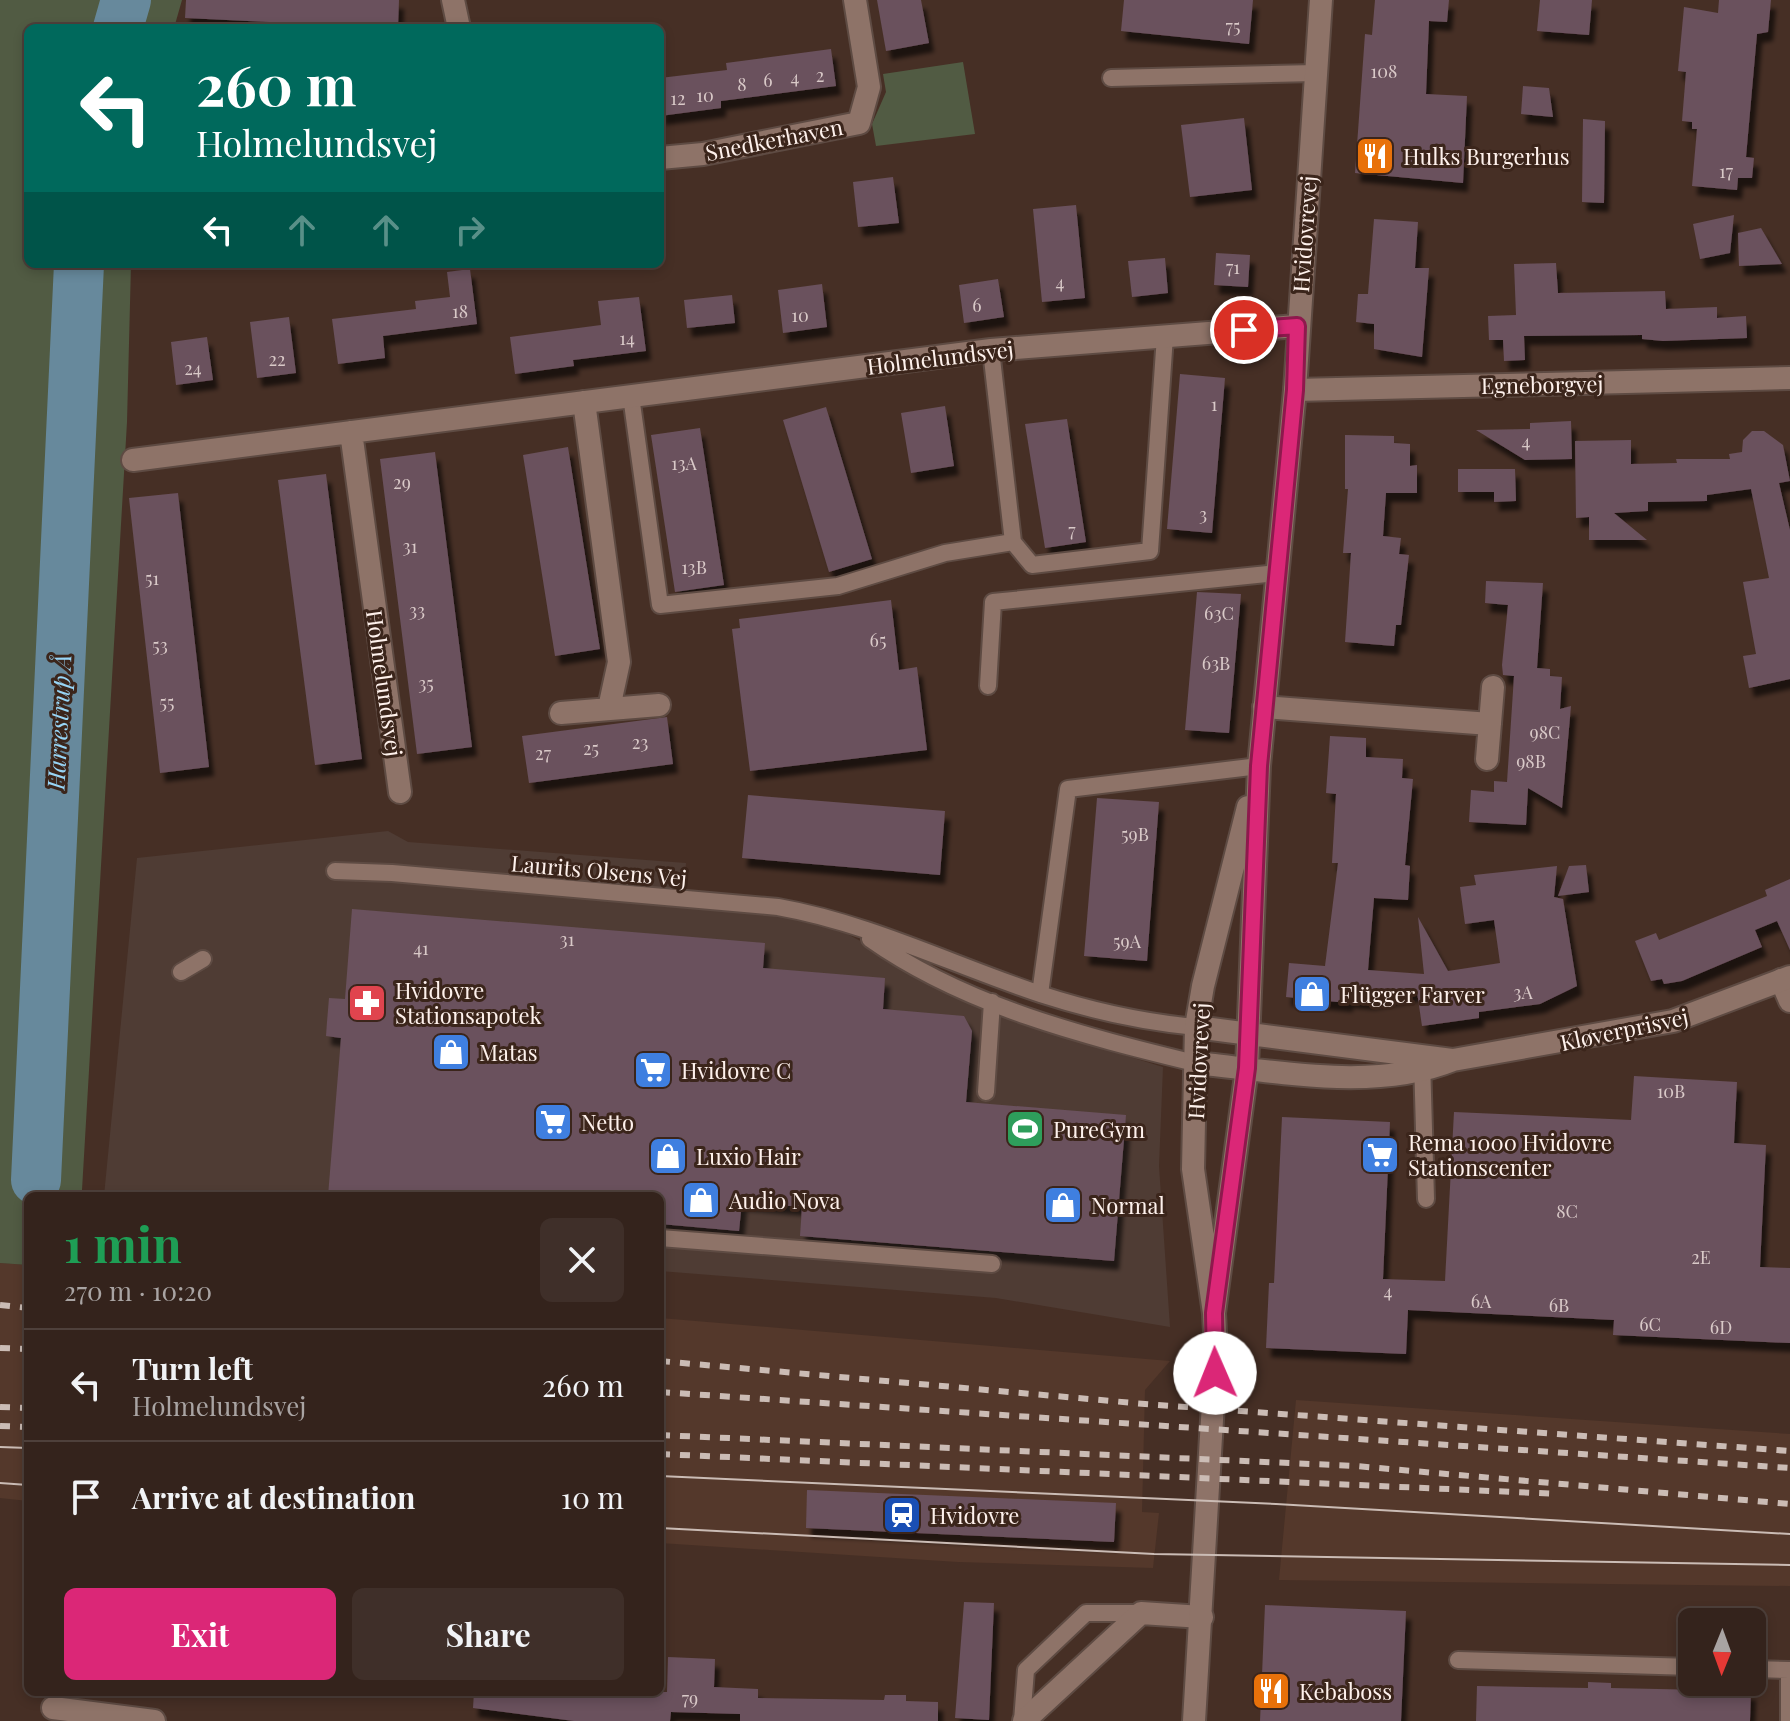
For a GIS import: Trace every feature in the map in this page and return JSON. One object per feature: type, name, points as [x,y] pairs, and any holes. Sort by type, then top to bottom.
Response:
[{"type":"street","points":[[453,0],[458,24]]},
{"type":"street","name":"Snedkerhaven","points":[[664,158],[703,154],[859,123],[869,87],[855,0]]},
{"type":"street","name":"Hvidovrevej","points":[[1214,1313],[1247,1068],[1259,766],[1295,390],[1321,0]]},
{"type":"street","name":"Holmelundsvej","points":[[133,460],[991,350],[1297,326]]},
{"type":"street","name":"Egneborgvej","points":[[1295,390],[1790,378]]},
{"type":"street","points":[[584,402],[619,662],[609,708]]},
{"type":"street","name":"Holmelundsvej","points":[[351,432],[400,792]]},
{"type":"street","points":[[1487,759],[1493,687]]},
{"type":"street","points":[[561,713],[659,705]]},
{"type":"street","points":[[1264,707],[1490,724]]},
{"type":"street","name":"Hvidovrevej","points":[[1194,1721],[1215,1393],[1214,1313],[1193,1169],[1196,1027],[1203,986],[1259,766]]},
{"type":"street","points":[[1785,978],[1790,1001]]},
{"type":"street","name":"Kløverprisvej","points":[[1195,1063],[1348,1077],[1673,1021],[1785,978]]},
{"type":"street","name":"Kløverprisvej","points":[[1196,1027],[1422,1063]]},
{"type":"street","points":[[1023,1721],[1141,1613],[1202,1617]]},
{"type":"street","points":[[53,1708],[154,1721]]},
{"type":"lane","points":[[1111,78],[1316,73]]},
{"type":"lane","points":[[991,350],[1013,542],[1032,565],[1150,551],[1165,336]]},
{"type":"lane","points":[[631,396],[660,605],[838,586],[945,553],[1013,542]]},
{"type":"lane","points":[[988,686],[993,602],[1277,573]]},
{"type":"lane","points":[[1040,994],[1068,789],[1259,766]]},
{"type":"lane","name":"Laurits Olsens Vej","points":[[335,871],[392,873],[778,907],[817,914],[1040,994],[1132,1020],[1196,1027]]},
{"type":"lane","name":"Laurits Olsens Vej","points":[[856,929],[893,955],[992,1002],[1068,1030],[1195,1063]]},
{"type":"lane","points":[[181,972],[203,959]]},
{"type":"lane","points":[[986,1092],[992,1002]]},
{"type":"lane","points":[[1422,1063],[1426,1199]]},
{"type":"lane","points":[[664,1238],[992,1264]]},
{"type":"lane","points":[[1023,1721],[1026,1670],[1086,1613],[1141,1613]]},
{"type":"lane","points":[[1458,1660],[1678,1667]]},
{"type":"lane","points":[[1766,1669],[1789,1670],[1789,1721]]},
{"type":"shaded area","points":[[388,831],[408,842],[686,863],[683,903],[788,913],[838,929],[974,1002],[1023,1024],[1163,1067],[1159,1166],[1170,1327],[996,1298],[664,1271],[664,1192],[104,1192],[137,858]]},
{"type":"shaded area","points":[[0,1263],[24,1265],[24,1501],[0,1498]]},
{"type":"shaded area","points":[[664,1318],[1170,1361],[1145,1390],[1142,1512],[1159,1513],[1153,1568],[958,1562],[664,1543]]},
{"type":"shaded area","points":[[1296,1400],[1790,1434],[1790,1586],[1279,1580]]},
{"type":"green space","points":[[0,0],[182,0],[175,24],[24,24],[24,268],[131,268],[127,422],[83,1192],[24,1192],[24,1265],[0,1263]]},
{"type":"green space","points":[[963,62],[975,134],[876,146],[872,124],[886,92],[883,74]]},
{"type":"building","points":[[186,0],[399,0],[398,24],[313,24],[185,18]]},
{"type":"building","points":[[877,0],[921,0],[929,43],[886,51]]},
{"type":"building","points":[[1124,0],[1253,0],[1249,44],[1121,31]]},
{"type":"building","points":[[1375,0],[1449,0],[1447,22],[1429,21],[1426,94],[1467,96],[1463,183],[1355,173],[1365,34],[1372,35]]},
{"type":"building","points":[[1540,0],[1592,0],[1589,35],[1537,31]]},
{"type":"building","points":[[1719,0],[1771,0],[1768,32],[1757,34],[1746,157],[1754,158],[1752,178],[1738,178],[1737,190],[1692,186],[1697,129],[1692,129],[1692,122],[1682,121],[1686,72],[1678,71],[1684,7],[1718,13]]},
{"type":"building","points":[[831,49],[836,86],[721,101],[721,108],[664,115],[664,78],[727,70],[726,63]]},
{"type":"building","points":[[1523,86],[1549,88],[1553,117],[1521,114]]},
{"type":"building","points":[[1244,118],[1252,190],[1190,197],[1181,125]]},
{"type":"building","points":[[1583,119],[1605,121],[1604,203],[1582,202]]},
{"type":"building","points":[[893,177],[899,223],[858,227],[853,182]]},
{"type":"building","points":[[1076,205],[1085,298],[1042,302],[1033,209]]},
{"type":"building","points":[[1734,215],[1730,253],[1700,259],[1693,224]]},
{"type":"building","points":[[1374,219],[1418,222],[1415,268],[1429,268],[1422,357],[1374,349],[1374,324],[1356,322],[1358,294],[1368,294]]},
{"type":"building","points":[[1761,228],[1782,264],[1739,266],[1738,233]]},
{"type":"building","points":[[1216,253],[1250,255],[1248,287],[1214,285]]},
{"type":"building","points":[[1165,258],[1168,293],[1132,297],[1128,261]]},
{"type":"building","points":[[1556,263],[1558,293],[1665,291],[1666,309],[1717,307],[1717,318],[1746,316],[1747,338],[1663,341],[1642,339],[1642,335],[1524,336],[1525,360],[1504,361],[1503,340],[1489,340],[1488,316],[1516,315],[1514,264]]},
{"type":"building","points":[[470,269],[477,324],[383,336],[385,358],[338,364],[332,319],[416,309],[415,301],[450,297],[447,272]]},
{"type":"building","points":[[998,279],[1004,317],[964,323],[959,285]]},
{"type":"building","points":[[822,284],[827,327],[783,333],[778,290]]},
{"type":"building","points":[[732,295],[735,323],[687,328],[684,300]]},
{"type":"building","points":[[639,297],[646,351],[573,360],[574,366],[515,374],[510,337],[601,325],[598,301]]},
{"type":"building","points":[[289,317],[296,373],[257,378],[250,322]]},
{"type":"building","points":[[207,337],[213,380],[176,385],[171,342]]},
{"type":"building","points":[[1180,374],[1225,378],[1212,533],[1167,529]]},
{"type":"building","points":[[945,406],[954,466],[911,473],[901,413]]},
{"type":"building","points":[[826,407],[872,559],[829,572],[783,420]]},
{"type":"building","points":[[1067,419],[1086,542],[1045,548],[1025,424]]},
{"type":"building","points":[[1571,421],[1572,459],[1525,460],[1476,430],[1530,429],[1530,423]]},
{"type":"building","points":[[700,428],[724,585],[675,592],[651,435]]},
{"type":"building","points":[[1752,431],[1764,431],[1783,445],[1790,481],[1779,483],[1790,530],[1790,679],[1749,688],[1743,656],[1756,654],[1743,582],[1769,578],[1751,489],[1707,495],[1707,501],[1648,502],[1648,511],[1614,513],[1647,540],[1589,540],[1589,517],[1576,518],[1575,441],[1631,440],[1631,464],[1677,463],[1676,459],[1730,459],[1729,454],[1742,452],[1743,440]]},
{"type":"building","points":[[1345,435],[1394,436],[1394,443],[1410,444],[1410,466],[1417,465],[1417,493],[1386,493],[1383,536],[1401,538],[1399,554],[1409,555],[1401,625],[1396,625],[1394,646],[1345,642],[1351,553],[1343,553],[1348,489],[1345,489]]},
{"type":"building","points":[[568,447],[600,649],[555,656],[523,455]]},
{"type":"building","points":[[435,452],[472,747],[417,754],[380,459]]},
{"type":"building","points":[[1458,469],[1515,469],[1516,501],[1494,502],[1494,492],[1458,492]]},
{"type":"building","points":[[326,474],[362,759],[315,765],[278,480]]},
{"type":"building","points":[[178,493],[209,767],[160,773],[129,498]]},
{"type":"building","points":[[1486,581],[1543,583],[1537,668],[1550,669],[1550,676],[1562,677],[1560,709],[1571,706],[1562,808],[1528,788],[1526,825],[1469,822],[1471,790],[1494,792],[1494,781],[1507,782],[1514,676],[1503,675],[1502,665],[1508,605],[1485,603]]},
{"type":"building","points":[[1197,592],[1241,594],[1229,733],[1185,730]]},
{"type":"building","points":[[891,600],[899,670],[917,667],[927,750],[750,771],[732,629],[740,628],[739,619]]},
{"type":"building","points":[[667,717],[673,764],[529,783],[522,736]]},
{"type":"building","points":[[1330,736],[1366,738],[1366,757],[1403,759],[1402,778],[1413,779],[1405,865],[1410,866],[1408,900],[1374,898],[1368,970],[1424,974],[1418,917],[1448,971],[1500,963],[1494,920],[1465,924],[1460,887],[1476,885],[1474,875],[1557,866],[1554,897],[1563,899],[1577,986],[1540,1004],[1479,1012],[1479,1018],[1422,1026],[1417,992],[1370,1001],[1348,999],[1348,1003],[1286,997],[1289,963],[1325,966],[1338,863],[1332,863],[1336,794],[1326,793]]},
{"type":"building","points":[[748,795],[945,811],[940,875],[742,858]]},
{"type":"building","points":[[1097,798],[1159,802],[1147,961],[1084,956]]},
{"type":"building","points":[[1586,865],[1589,892],[1558,896],[1569,866]]},
{"type":"building","points":[[1790,879],[1790,950],[1777,921],[1755,930],[1762,947],[1682,981],[1664,984],[1662,979],[1651,981],[1635,941],[1656,933],[1659,940],[1767,896],[1765,890]]},
{"type":"building","name":"Hvidovre C","points":[[352,909],[765,943],[763,968],[885,978],[883,1009],[964,1016],[972,1031],[966,1102],[1126,1115],[1114,1261],[800,1236],[802,1207],[742,1202],[739,1231],[664,1224],[664,1192],[328,1192],[341,1038],[326,1036],[329,998],[345,999]]},
{"type":"building","points":[[1634,1076],[1737,1082],[1734,1143],[1766,1145],[1760,1267],[1790,1268],[1790,1343],[1613,1335],[1614,1320],[1408,1310],[1406,1354],[1266,1348],[1269,1283],[1274,1283],[1282,1117],[1390,1122],[1383,1279],[1445,1281],[1454,1112],[1631,1120]]},
{"type":"building","points":[[807,1490],[1116,1503],[1114,1542],[806,1528]]},
{"type":"building","points":[[964,1602],[994,1603],[989,1720],[955,1718]]},
{"type":"building","points":[[1265,1605],[1406,1611],[1401,1721],[1260,1721]]},
{"type":"building","points":[[668,1657],[715,1659],[714,1687],[758,1689],[758,1698],[884,1700],[885,1695],[906,1695],[906,1701],[938,1702],[938,1721],[740,1721],[740,1714],[671,1712],[670,1721],[574,1721],[473,1708],[474,1696],[664,1696],[667,1692]]},
{"type":"building","points":[[1588,1682],[1611,1683],[1611,1688],[1678,1689],[1678,1696],[1751,1696],[1750,1721],[1476,1721],[1477,1686],[1588,1688]]},
{"type":"waterway","name":"Harrestrup Å","points":[[119,24],[126,0]]},
{"type":"waterway","name":"Harrestrup Å","points":[[36,1180],[79,268]]},
{"type":"tram line","points":[[0,1447],[24,1448]]},
{"type":"tram line","points":[[664,1476],[1276,1504],[1790,1534]]},
{"type":"tram line","points":[[0,1483],[24,1485]]},
{"type":"tram line","points":[[664,1528],[1154,1554],[1790,1565]]},
{"type":"railway","points":[[0,1305],[24,1308]]},
{"type":"railway","points":[[0,1348],[24,1349]]},
{"type":"railway","points":[[664,1361],[1145,1404],[1790,1451]]},
{"type":"railway","points":[[664,1392],[1790,1468]]},
{"type":"railway","points":[[0,1407],[24,1408]]},
{"type":"railway","points":[[0,1426],[24,1427]]},
{"type":"railway","points":[[664,1435],[1356,1466],[1790,1504]]},
{"type":"railway","points":[[664,1454],[1559,1494]]},
{"type":"place","name":"Hulks Burgerhus","points":[[1375,156]]},
{"type":"place","name":"Flügger Farver","points":[[1312,994]]},
{"type":"place","name":"Hvidovre Stationsapotek","points":[[367,1003]]},
{"type":"place","name":"Matas","points":[[451,1052]]},
{"type":"place","name":"Hvidovre C","points":[[653,1070]]},
{"type":"place","name":"Netto","points":[[553,1122]]},
{"type":"place","name":"PureGym","points":[[1025,1129]]},
{"type":"place","name":"Rema 1000 Hvidovre Stationscenter","points":[[1380,1155]]},
{"type":"place","name":"Luxio Hair","points":[[668,1156]]},
{"type":"place","name":"Audio Nova","points":[[701,1200]]},
{"type":"place","name":"Normal","points":[[1063,1205]]},
{"type":"place","name":"Hvidovre","points":[[902,1515]]},
{"type":"place","name":"Kebaboss","points":[[1271,1691]]},
{"type":"route","points":[[1215,1373],[1214,1313],[1247,1068],[1259,766],[1295,390],[1297,326],[1244,330]]}]
